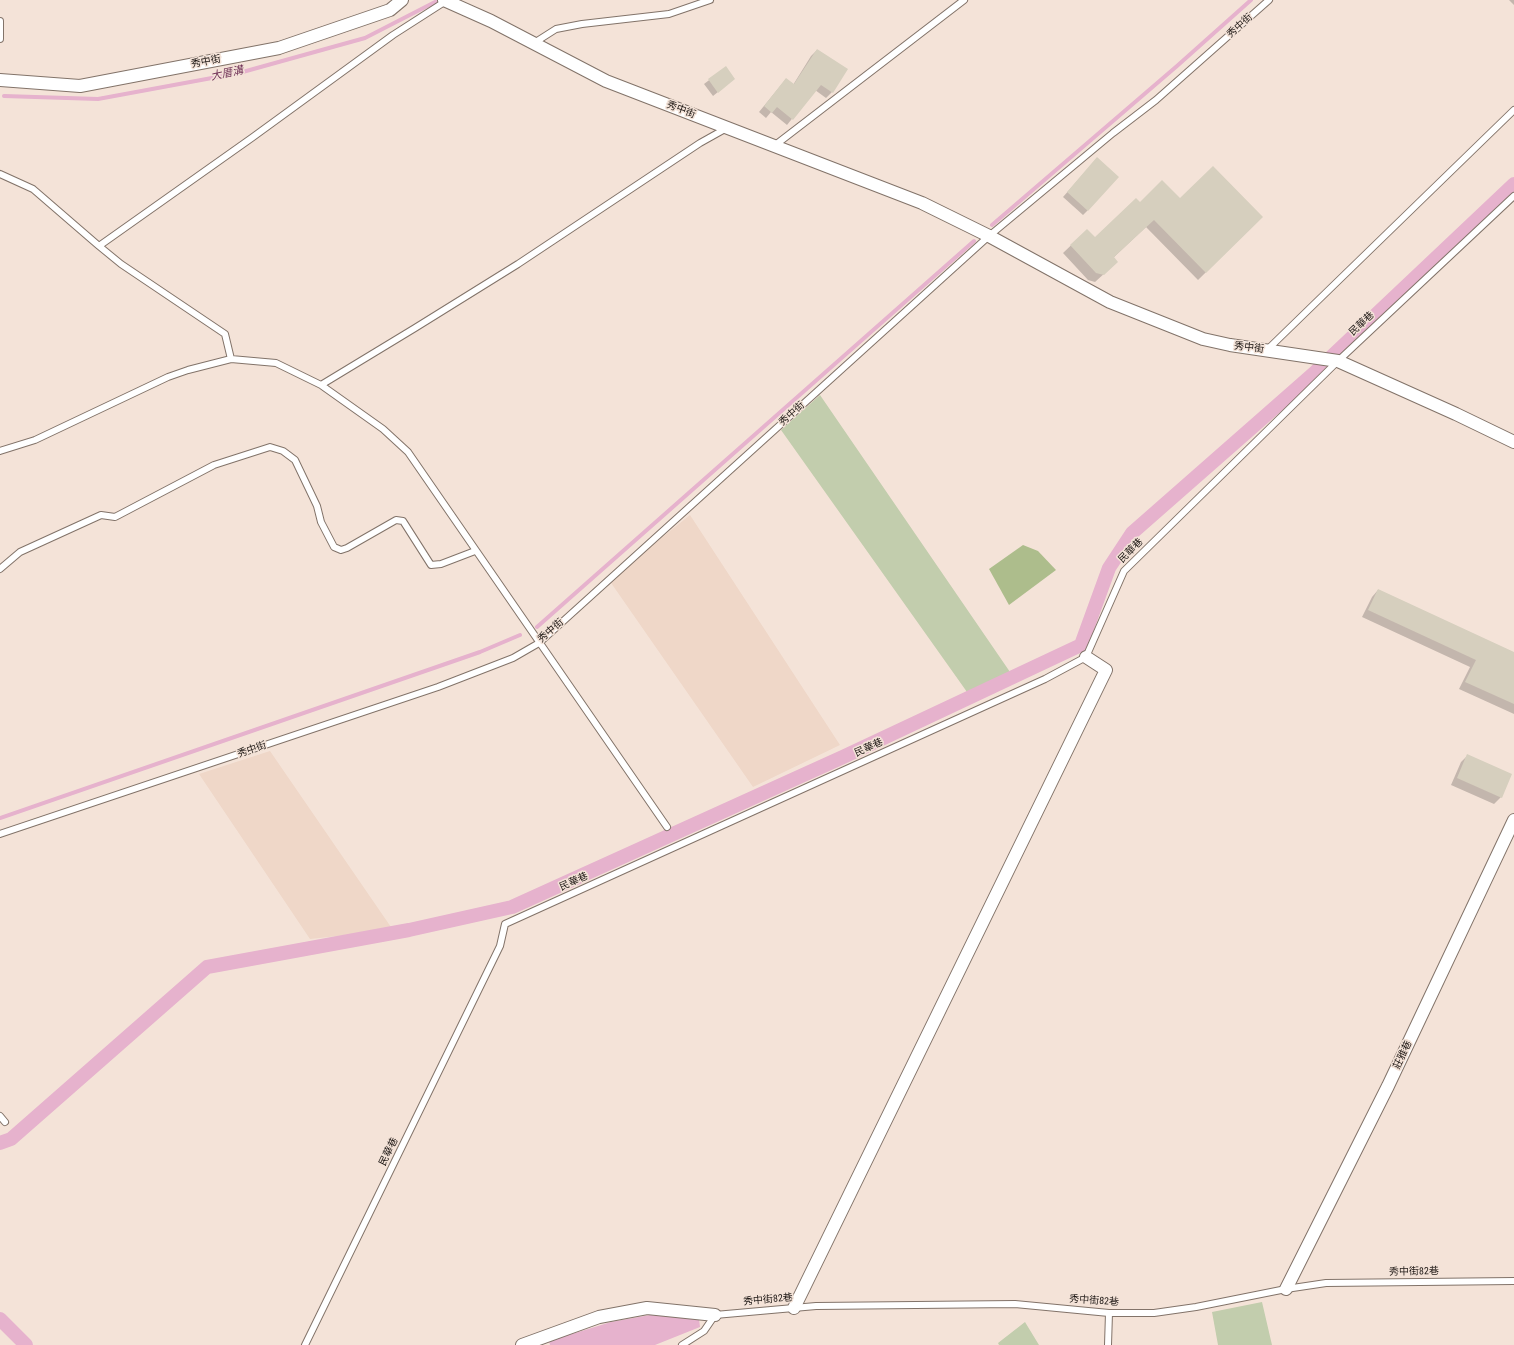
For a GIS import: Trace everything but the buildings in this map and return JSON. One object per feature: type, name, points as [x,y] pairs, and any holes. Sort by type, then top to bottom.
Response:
[{"type":"street","name":"秀中街","points":[[0,80],[80,86],[279,48],[390,10],[402,0]]},
{"type":"street","name":"秀中街","points":[[445,1],[491,21],[606,81],[922,203],[989,236],[1110,302],[1203,339],[1230,345],[1338,360],[1514,442]]},
{"type":"street","points":[[794,1308],[1106,670],[1086,657]]},
{"type":"street","name":"莊雅巷","points":[[1286,1289],[1388,1086],[1514,820]]},
{"type":"street","points":[[522,1345],[599,1317],[647,1308],[715,1315]]},
{"type":"lane","points":[[534,43],[556,29],[582,24],[669,14],[710,0]]},
{"type":"lane","points":[[774,146],[964,0]]},
{"type":"lane","name":"秀中街","points":[[0,834],[438,687],[513,658],[539,643],[989,236],[1113,133],[1156,100],[1269,0]]},
{"type":"lane","points":[[99,246],[254,137],[394,35],[445,1]]},
{"type":"lane","points":[[0,21],[0,39]]},
{"type":"lane","points":[[1267,350],[1514,110]]},
{"type":"lane","points":[[320,385],[518,264],[700,143],[725,129],[723,126]]},
{"type":"lane","points":[[0,174],[33,188],[121,264],[225,334],[231,359]]},
{"type":"lane","name":"民華巷","points":[[305,1345],[500,946],[505,924],[1045,678],[1086,657],[1124,571],[1338,360],[1514,196]]},
{"type":"lane","points":[[0,451],[35,440],[168,377],[188,370],[231,359],[276,364],[320,385],[383,429],[408,452],[667,827]]},
{"type":"lane","points":[[0,569],[20,552],[101,516],[115,517],[214,465],[270,447],[283,451],[295,460],[317,506],[321,522],[334,547],[341,550],[347,548],[396,520],[403,521],[432,565],[441,564],[475,550]]},
{"type":"lane","points":[[0,1116],[5,1122]]},
{"type":"lane","name":"秀中街82巷","points":[[715,1315],[816,1306],[1015,1304],[1109,1313],[1154,1313],[1196,1307],[1286,1289],[1326,1283],[1514,1281]]},
{"type":"lane","points":[[1108,1345],[1109,1313]]},
{"type":"lane","points":[[682,1345],[704,1331],[715,1315]]},
{"type":"shaded area","points":[[690,515],[840,745],[753,787],[609,580]]},
{"type":"shaded area","points":[[270,751],[393,930],[310,939],[199,774]]},
{"type":"shaded area","points":[[650,1315],[699,1319],[700,1327],[655,1345],[550,1345],[549,1341],[611,1322]]},
{"type":"green space","points":[[820,395],[1010,672],[967,692],[781,430]]},
{"type":"green space","points":[[1023,545],[1038,551],[1056,570],[1009,605],[989,569]]},
{"type":"green space","points":[[1262,1302],[1272,1345],[1218,1345],[1212,1312]]},
{"type":"green space","points":[[1025,1322],[1039,1345],[999,1345],[998,1343]]},
{"type":"waterway","name":"大厝溝","points":[[4,96],[98,99],[239,73],[365,38],[439,0]]},
{"type":"waterway","points":[[992,225],[1177,66],[1251,0]]},
{"type":"waterway","points":[[0,1143],[11,1139],[207,967],[409,930],[512,907],[843,757],[1081,645],[1109,568],[1132,533],[1313,374],[1514,184]]},
{"type":"waterway","points":[[537,627],[974,241]]},
{"type":"waterway","points":[[0,818],[480,652],[520,635]]},
{"type":"waterway","points":[[0,1319],[26,1345]]}]
